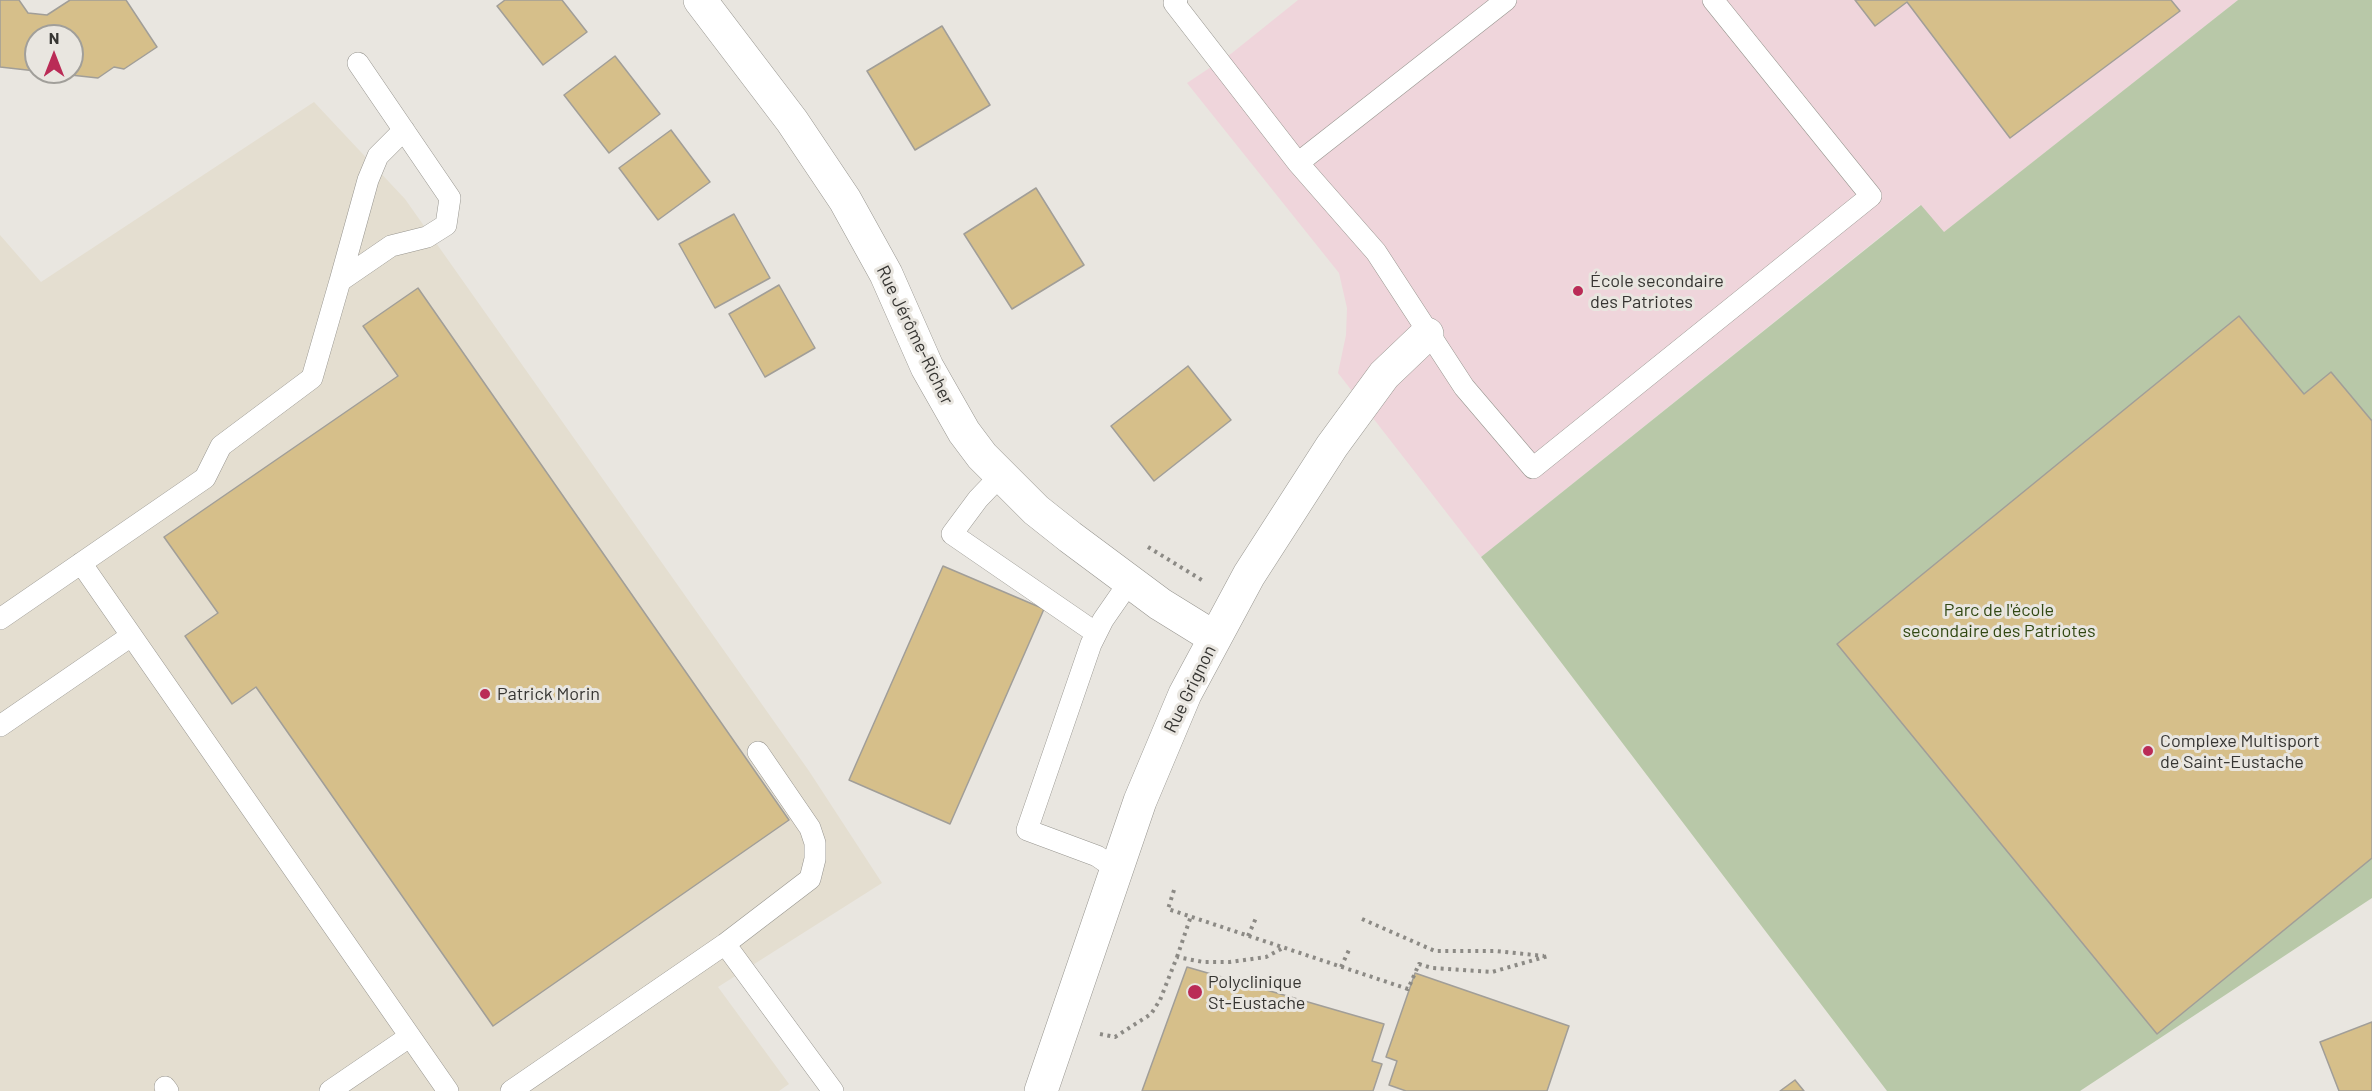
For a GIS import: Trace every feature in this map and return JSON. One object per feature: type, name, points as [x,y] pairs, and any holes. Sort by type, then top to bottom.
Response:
[{"type":"street","name":"Rue Jérôme-Richer","points":[[700,0],[792,122],[845,200],[886,274],[927,367],[964,432],[1000,476],[1036,510],[1160,604],[1215,638]]},
{"type":"street","name":"Rue Grignon","points":[[1041,1091],[1116,869],[1168,731],[1215,638],[1249,575],[1351,417],[1384,375],[1427,334]]},
{"type":"lane","points":[[1177,0],[1174,3],[1298,163],[1376,252],[1427,334],[1464,387],[1533,468],[1871,196],[1713,0]]},
{"type":"lane","points":[[1298,163],[1506,0]]},
{"type":"lane","points":[[340,280],[391,246],[427,237],[446,225],[450,198],[358,63]]},
{"type":"lane","points":[[0,619],[205,478],[221,446],[312,378],[368,180],[378,156],[404,130]]},
{"type":"lane","points":[[1000,476],[978,499],[952,534],[1096,633]]},
{"type":"lane","points":[[81,563],[448,1091]]},
{"type":"lane","points":[[1116,869],[1097,856],[1027,830],[1074,687],[1096,633],[1130,582]]},
{"type":"lane","points":[[0,726],[131,636]]},
{"type":"lane","points":[[511,1091],[725,945],[810,879],[815,859],[815,843],[810,828],[758,752]]},
{"type":"lane","points":[[725,945],[833,1091]]},
{"type":"lane","points":[[330,1091],[409,1037]]},
{"type":"path","points":[[1145,545],[1211,586]]},
{"type":"path","points":[[1174,890],[1168,909],[1408,989],[1419,964],[1432,968],[1492,972],[1548,956],[1495,951],[1435,951],[1362,919]]},
{"type":"path","points":[[1100,1034],[1115,1037],[1151,1014],[1160,1000],[1191,916]]},
{"type":"path","points":[[1248,936],[1256,918]]},
{"type":"path","points":[[1177,957],[1203,962],[1230,962],[1266,957],[1284,948]]},
{"type":"path","points":[[1341,967],[1349,950]]},
{"type":"shaded area","name":"École secondaire des Patriotes","points":[[1298,0],[2238,0],[1943,233],[1920,205],[1481,557],[1338,373],[1346,335],[1347,308],[1339,273],[1187,83],[1232,53]]},
{"type":"shaded area","points":[[314,102],[405,199],[809,771],[882,883],[718,987],[789,1084],[779,1091],[0,1091],[0,235],[41,282]]},
{"type":"green space","name":"Parc de l'école secondaire des Patriotes","points":[[2238,0],[2372,0],[2372,898],[2080,1091],[1887,1091],[1481,557],[1921,205],[1944,232]]},
{"type":"building","points":[[0,0],[19,0],[28,13],[47,15],[70,0],[126,0],[157,47],[124,69],[114,67],[98,78],[84,76],[84,24],[24,24],[24,70],[0,67]]},
{"type":"building","points":[[505,0],[562,0],[587,32],[543,65],[497,6]]},
{"type":"building","points":[[1855,0],[2171,0],[2180,11],[2010,138],[1907,2],[1875,26]]},
{"type":"building","points":[[942,26],[990,105],[915,150],[867,71]]},
{"type":"building","points":[[615,56],[660,114],[609,153],[564,95]]},
{"type":"building","points":[[671,130],[710,182],[658,220],[619,168]]},
{"type":"building","points":[[1036,188],[1084,265],[1012,309],[964,234]]},
{"type":"building","points":[[734,214],[770,278],[715,308],[679,244]]},
{"type":"building","points":[[779,285],[815,348],[765,377],[729,314]]},
{"type":"building","points":[[418,288],[789,820],[493,1026],[256,687],[232,704],[185,636],[218,613],[164,537],[398,376],[363,326]]},
{"type":"building","name":"Complexe Multisport de Saint-Eustache","points":[[2239,316],[2304,394],[2331,372],[2372,421],[2372,858],[2157,1034],[1837,644]]},
{"type":"building","points":[[1188,366],[1231,420],[1154,481],[1111,426]]},
{"type":"building","points":[[943,566],[1044,609],[950,824],[849,780]]},
{"type":"building","name":"Polyclinique St-Eustache","points":[[1187,967],[1384,1024],[1372,1061],[1382,1064],[1373,1091],[1142,1091]]},
{"type":"building","points":[[1415,973],[1569,1026],[1547,1091],[1406,1091],[1389,1085],[1397,1061],[1386,1057]]},
{"type":"building","points":[[2372,1022],[2372,1091],[2339,1091],[2320,1042]]},
{"type":"building","points":[[1795,1080],[1804,1091],[1780,1091]]},
{"type":"place","name":"École secondaire des Patriotes","points":[[1578,291]]},
{"type":"place","name":"Patrick Morin","points":[[485,694]]},
{"type":"place","name":"Complexe Multisport de Saint-Eustache","points":[[2148,751]]},
{"type":"place","name":"Polyclinique St-Eustache","points":[[1195,992]]}]
